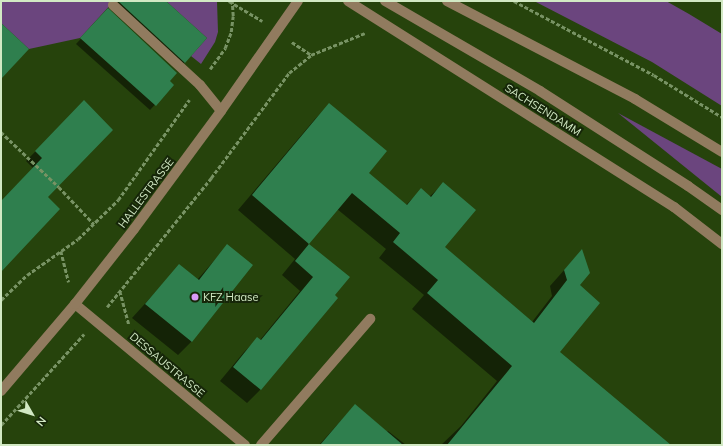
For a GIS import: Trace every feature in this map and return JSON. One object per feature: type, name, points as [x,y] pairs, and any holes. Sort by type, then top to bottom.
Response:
[{"type":"street","name":"HALLESTRASSE","points":[[1,390],[75,304],[134,229],[298,1]]},
{"type":"street","name":"SACHSENDAMM","points":[[348,1],[674,207],[722,244]]},
{"type":"street","name":"SACHSENDAMM","points":[[386,1],[540,91],[688,186],[722,210]]},
{"type":"street","points":[[447,1],[635,99],[722,152]]},
{"type":"street","points":[[113,5],[200,85],[221,110]]},
{"type":"street","name":"DESSAUSTRASSE","points":[[75,304],[245,445]]},
{"type":"street","points":[[261,445],[370,319]]},
{"type":"path","points":[[231,1],[252,15]]},
{"type":"path","points":[[1,300],[27,275],[61,251],[94,224],[118,200],[225,48],[231,32],[233,16],[231,1]]},
{"type":"path","points":[[514,1],[654,75],[722,117]]},
{"type":"path","points":[[1,425],[95,322],[211,178],[289,73],[312,56],[367,32],[377,19]]},
{"type":"path","points":[[301,48],[312,56]]},
{"type":"path","points":[[1,132],[60,187],[94,224]]},
{"type":"path","points":[[61,251],[75,304]]},
{"type":"path","points":[[120,291],[130,327]]},
{"type":"shaded area","points":[[1,1],[114,1],[80,38],[29,49],[1,23]]},
{"type":"shaded area","points":[[166,1],[217,1],[218,32],[215,42],[201,64],[191,56],[207,38]]},
{"type":"shaded area","points":[[534,1],[666,1],[722,34],[722,106],[652,62]]},
{"type":"shaded area","points":[[618,113],[722,169],[722,197]]},
{"type":"building","points":[[118,1],[166,1],[207,38],[185,63]]},
{"type":"building","points":[[108,8],[177,73],[170,81],[174,85],[156,106],[80,38]]},
{"type":"building","points":[[1,23],[29,49],[1,79]]},
{"type":"building","points":[[84,100],[113,130],[48,197],[60,209],[1,272],[1,201],[42,158],[35,151]]},
{"type":"building","points":[[329,103],[387,151],[369,173],[407,205],[421,188],[431,197],[443,182],[476,210],[445,247],[534,323],[567,280],[564,270],[582,249],[590,273],[580,285],[600,303],[560,352],[671,445],[447,445],[512,366],[427,293],[438,280],[393,242],[400,233],[352,193],[309,244],[252,195]]},
{"type":"building","points":[[227,244],[253,265],[192,342],[145,304],[179,264],[199,280]]},
{"type":"building","points":[[309,244],[350,277],[335,295],[338,298],[261,390],[233,367],[257,337],[261,340],[313,277],[295,261]]},
{"type":"building","points":[[355,404],[403,445],[320,445]]},
{"type":"place","name":"KFZ Haase","points":[[195,297]]}]
